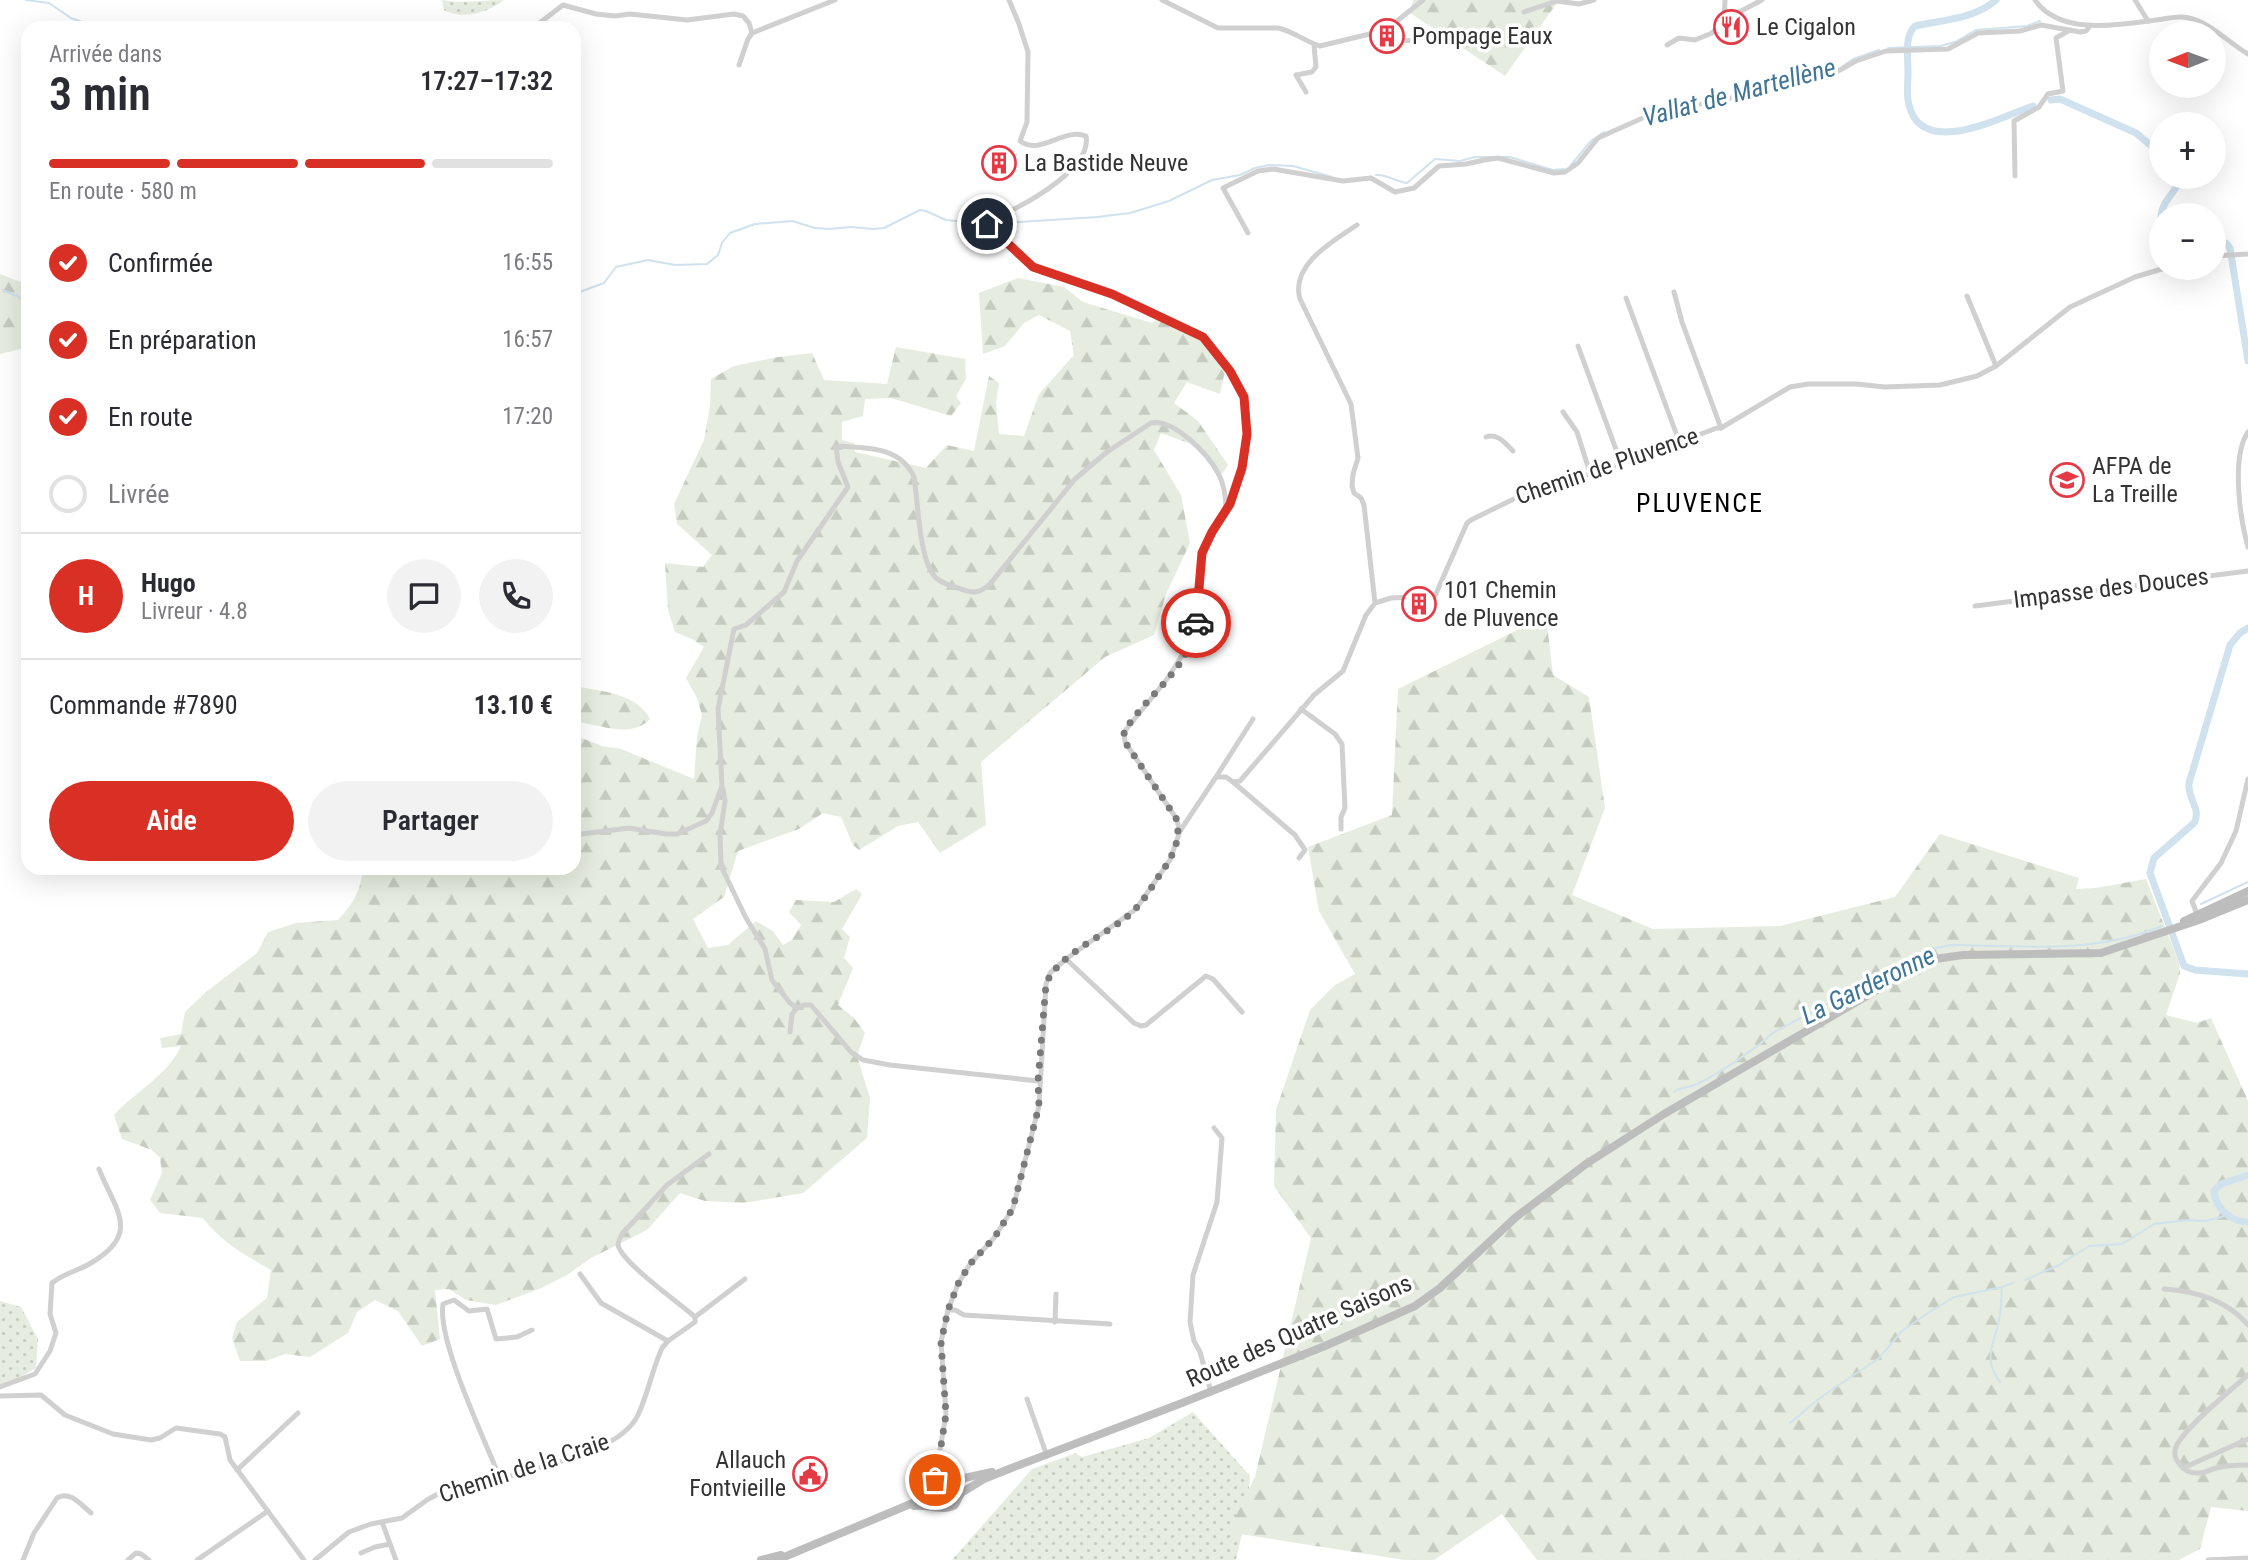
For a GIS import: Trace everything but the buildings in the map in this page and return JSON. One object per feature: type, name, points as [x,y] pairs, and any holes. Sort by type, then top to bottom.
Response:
[{"type":"main road","points":[[2198,916],[2248,891]]},
{"type":"main road","points":[[2198,916],[2248,900]]},
{"type":"main road","name":"Route des Quatre Saisons","points":[[904,1507],[951,1508],[958,1502],[961,1493],[984,1479],[1211,1392],[1415,1306],[1440,1288],[1550,1189],[1678,1105],[1920,965],[1948,956],[2101,953],[2169,930],[2198,916]]},
{"type":"main road","name":"Route des Quatre Saisons","points":[[935,1480],[1009,1469]]},
{"type":"main road","points":[[952,1479],[961,1493]]},
{"type":"main road","points":[[935,1480],[929,1494],[936,1506]]},
{"type":"main road","name":"Route des Quatre Saisons","points":[[764,1560],[787,1554],[904,1507],[929,1494]]},
{"type":"main road","name":"Route des Quatre Saisons","points":[[777,1560],[787,1554]]},
{"type":"street","points":[[739,65],[752,33],[835,0]]},
{"type":"street","points":[[1009,0],[1028,52],[1027,122],[1020,142],[1037,146],[1077,134],[1086,136],[1087,141],[1078,162],[1062,179],[1008,212],[990,217],[987,224],[1033,267],[1112,294],[1203,337],[1230,371],[1244,397],[1247,434],[1242,468],[1226,511],[1202,553],[1195,628],[1190,643],[1167,679],[1124,732],[1125,742],[1176,818],[1180,831]]},
{"type":"street","points":[[1163,0],[1218,28],[1278,28],[1320,46],[1386,30],[1423,0]]},
{"type":"street","points":[[1524,12],[1557,1],[1579,4],[1594,0]]},
{"type":"street","points":[[1724,20],[1725,0]]},
{"type":"street","points":[[1742,0],[1744,8]]},
{"type":"street","points":[[1667,45],[1679,37],[1695,40],[1712,33],[1724,20],[1762,0]]},
{"type":"street","points":[[2035,0],[2051,16],[2090,26],[2182,16],[2194,19],[2248,54]]},
{"type":"street","points":[[2135,0],[2148,21]]},
{"type":"street","points":[[542,21],[563,5],[596,14],[629,14],[687,20],[734,14],[743,16],[752,33]]},
{"type":"street","points":[[1248,233],[1223,188],[1258,171],[1287,170],[1343,181],[1371,177],[1395,192],[1414,188],[1439,166],[1498,158],[1554,173],[1565,172],[1578,163],[1598,138],[1656,112],[1682,105],[1717,103],[1781,80],[1830,75],[1856,61],[1886,51],[1948,48],[1987,31],[2020,31],[2041,25],[2086,31],[2090,26]]},
{"type":"street","points":[[1386,30],[1394,39],[1401,41],[1445,31]]},
{"type":"street","points":[[2015,176],[2014,121],[2039,107],[2048,94],[2064,89],[2056,41],[2058,36],[2070,30]]},
{"type":"street","points":[[1306,92],[1296,75],[1312,72],[1316,67],[1314,45]]},
{"type":"street","points":[[1233,782],[1240,780],[1301,709],[1343,671],[1366,615],[1375,603],[1364,505],[1353,493],[1352,486],[1359,458],[1351,404],[1300,299],[1297,287],[1300,276],[1327,245],[1357,225]]},
{"type":"street","points":[[2226,254],[2248,254]]},
{"type":"street","name":"Chemin de Pluvence","points":[[1375,603],[1391,598],[1434,596],[1471,520],[1536,488],[1590,473],[1721,428],[1790,387],[1826,383],[1885,387],[1940,385],[1977,376],[1996,366],[2070,307],[2149,273]]},
{"type":"street","points":[[1674,292],[1682,322],[1721,428]]},
{"type":"street","points":[[1967,296],[1996,366]]},
{"type":"street","points":[[1626,298],[1679,441]]},
{"type":"street","points":[[1578,346],[1620,463]]},
{"type":"street","points":[[1563,412],[1577,432],[1590,473]]},
{"type":"street","points":[[797,1008],[772,980],[765,948],[746,918],[721,866],[720,835],[725,801],[718,709],[734,629],[746,625],[784,592],[797,561],[848,487],[838,462],[836,446],[877,449],[892,453],[910,467],[914,477],[921,543],[930,569],[934,576],[945,584],[970,593],[982,591],[990,584],[1075,480],[1107,452],[1150,423],[1159,421],[1174,428],[1211,463],[1224,489],[1226,511]]},
{"type":"street","points":[[2248,432],[2241,447],[2239,464],[2242,526],[2248,547]]},
{"type":"street","points":[[1486,437],[1491,435],[1500,438],[1513,451]]},
{"type":"street","name":"Impasse des Douces","points":[[1975,607],[2248,571]]},
{"type":"street","points":[[1301,709],[1335,734],[1342,744],[1345,808],[1341,817],[1341,829]]},
{"type":"street","points":[[935,1480],[946,1414],[941,1342],[948,1310],[958,1284],[970,1264],[994,1238],[1013,1208],[1037,1114],[1046,984],[1050,972],[1136,909],[1170,860],[1180,831],[1254,719]]},
{"type":"street","points":[[1216,777],[1226,777],[1233,782],[1295,835],[1305,850],[1300,858]]},
{"type":"street","points":[[2198,916],[2192,901],[2221,863],[2236,831],[2248,779]]},
{"type":"street","points":[[581,834],[629,828],[666,834],[688,831],[706,821],[712,813],[722,786]]},
{"type":"street","points":[[1066,959],[1134,1023],[1141,1026],[1146,1025],[1206,976],[1213,979],[1242,1012]]},
{"type":"street","points":[[790,1032],[793,1014],[797,1008],[811,1005],[851,1052],[863,1060],[1038,1081]]},
{"type":"street","points":[[1211,1392],[1190,1322],[1193,1275],[1217,1202],[1222,1138],[1214,1128]]},
{"type":"street","points":[[695,1317],[636,1269],[619,1249],[618,1243],[622,1234],[667,1185],[709,1154]]},
{"type":"street","points":[[0,1387],[35,1374],[50,1351],[56,1333],[50,1314],[52,1283],[63,1274],[92,1263],[118,1239],[122,1227],[115,1202],[99,1169]]},
{"type":"street","points":[[580,1275],[601,1303],[668,1341]]},
{"type":"street","name":"Chemin de la Craie","points":[[315,1560],[349,1532],[402,1518],[443,1491],[499,1476],[519,1474],[616,1440],[633,1424],[639,1414],[655,1364],[668,1341],[695,1322],[695,1317],[745,1279]]},
{"type":"street","points":[[2164,1289],[2206,1296],[2232,1311],[2248,1325]]},
{"type":"street","points":[[1055,1322],[1056,1294]]},
{"type":"street","points":[[499,1476],[456,1368],[446,1332],[443,1304],[447,1300],[454,1300],[469,1311],[487,1309],[496,1339],[517,1337],[533,1330]]},
{"type":"street","points":[[948,1310],[964,1315],[1110,1324]]},
{"type":"street","points":[[2248,1374],[2186,1432],[2176,1445],[2174,1454],[2180,1466],[2193,1473],[2203,1473],[2230,1465],[2248,1465]]},
{"type":"street","points":[[0,1396],[41,1395],[65,1415],[113,1434],[151,1440],[176,1428],[218,1433],[225,1437],[227,1452],[237,1470],[304,1560]]},
{"type":"street","points":[[1027,1399],[1047,1456]]},
{"type":"street","points":[[237,1470],[298,1413]]},
{"type":"street","points":[[2183,1468],[2248,1439]]},
{"type":"street","points":[[938,1465],[952,1479]]},
{"type":"street","points":[[23,1560],[33,1533],[57,1498],[70,1495],[91,1513]]},
{"type":"street","points":[[197,1560],[268,1511]]},
{"type":"street","points":[[382,1522],[396,1560]]},
{"type":"street","points":[[361,1553],[390,1544]]},
{"type":"street","points":[[128,1560],[136,1553],[149,1560]]},
{"type":"street","points":[[2208,1560],[2248,1558]]},
{"type":"green space","points":[[442,0],[504,0],[483,12],[467,15],[444,10]]},
{"type":"green space","points":[[1413,0],[1559,0],[1505,76],[1410,13]]},
{"type":"green space","points":[[0,274],[21,282],[21,349],[0,354]]},
{"type":"green space","points":[[1018,278],[1064,287],[1083,302],[1152,323],[1163,314],[1191,327],[1227,362],[1220,394],[1187,382],[1174,403],[1198,421],[1228,465],[1222,474],[1189,438],[1188,443],[1161,433],[1154,450],[1181,495],[1190,543],[1166,594],[1154,635],[1105,657],[981,762],[986,825],[940,853],[918,822],[898,826],[859,850],[853,845],[841,817],[823,813],[799,829],[738,851],[724,897],[693,919],[708,948],[728,945],[756,921],[773,931],[783,945],[792,940],[801,925],[789,912],[796,900],[834,902],[856,889],[862,894],[842,929],[850,937],[844,958],[853,968],[838,1005],[854,1018],[865,1033],[857,1056],[870,1098],[867,1138],[803,1193],[744,1203],[705,1201],[680,1193],[647,1230],[591,1258],[567,1275],[539,1289],[496,1305],[466,1300],[449,1289],[435,1290],[440,1339],[422,1346],[398,1311],[375,1300],[357,1312],[348,1333],[310,1357],[285,1354],[266,1361],[240,1361],[232,1338],[237,1322],[267,1298],[271,1270],[226,1241],[203,1218],[160,1213],[150,1200],[162,1173],[160,1158],[152,1150],[122,1139],[114,1115],[168,1066],[181,1046],[162,1048],[160,1038],[181,1034],[185,1012],[206,992],[257,953],[268,932],[296,923],[338,920],[355,897],[362,875],[581,875],[581,738],[602,746],[621,749],[694,779],[697,737],[702,715],[697,698],[686,678],[704,647],[675,632],[668,610],[665,563],[703,567],[712,555],[677,524],[674,504],[704,440],[711,379],[734,366],[812,353],[824,380],[887,384],[896,347],[965,359],[966,379],[956,396],[961,403],[951,416],[891,398],[865,399],[863,416],[842,422],[842,440],[854,443],[855,452],[926,468],[947,445],[974,451],[989,376],[999,383],[996,403],[999,434],[1024,436],[1039,394],[1074,355],[1070,331],[1039,315],[1024,323],[1005,346],[983,354],[979,293]]},
{"type":"green space","points":[[1546,616],[1553,675],[1589,697],[1605,808],[1572,895],[1653,929],[1780,926],[1895,897],[1940,834],[2079,878],[2076,889],[2146,879],[2179,963],[2180,973],[2166,1015],[2197,1023],[2211,1018],[2248,1101],[2248,1511],[2211,1507],[2200,1549],[2179,1560],[1537,1560],[1502,1514],[1434,1560],[1405,1560],[1228,1532],[1255,1477],[1311,1238],[1274,1186],[1276,1110],[1310,1010],[1335,985],[1355,974],[1319,911],[1308,847],[1392,815],[1398,689]]},
{"type":"green space","points":[[581,687],[627,698],[644,710],[650,719],[635,728],[607,728],[581,722]]},
{"type":"green space","points":[[0,1301],[21,1307],[38,1339],[36,1368],[0,1389]]},
{"type":"green space","points":[[1193,1412],[1250,1476],[1247,1511],[1236,1560],[952,1560],[1032,1469],[1076,1453],[1082,1457],[1149,1438]]},
{"type":"waterway","points":[[26,0],[49,3],[79,21]]},
{"type":"waterway","points":[[1996,0],[1968,15],[1915,26],[1909,35],[1907,48],[1909,105],[1917,121],[1929,129],[1946,132],[1983,125],[2033,106]]},
{"type":"waterway","name":"Vallat de Martellène","points":[[1888,48],[1940,46],[1955,42],[1976,30],[2027,26],[2040,21]]},
{"type":"waterway","name":"Vallat de Martellène","points":[[1843,66],[1853,59],[1879,50]]},
{"type":"waterway","name":"Vallat de Martellène","points":[[1749,89],[1780,77],[1838,69]]},
{"type":"waterway","points":[[2051,100],[2060,99],[2136,133],[2149,144]]},
{"type":"waterway","name":"Vallat de Martellène","points":[[1571,165],[1591,141],[1604,132]]},
{"type":"waterway","name":"Vallat de Martellène","points":[[1376,175],[1407,183],[1435,159],[1460,161],[1475,157],[1510,157],[1553,170],[1564,169]]},
{"type":"waterway","name":"Vallat de Martellène","points":[[581,291],[604,283],[616,267],[648,260],[675,265],[707,264],[718,255],[722,243],[730,233],[755,224],[792,221],[815,228],[873,229],[884,228],[920,210],[946,220],[987,224],[1097,217],[1130,213],[1169,201],[1212,180],[1240,175],[1269,165],[1293,166],[1332,177]]},
{"type":"waterway","points":[[2165,203],[2175,189]]},
{"type":"waterway","points":[[2226,243],[2230,248],[2248,361]]},
{"type":"waterway","name":"Vallat de Martellène","points":[[3,290],[21,298]]},
{"type":"waterway","points":[[2248,628],[2230,645],[2189,783],[2196,818],[2194,823],[2154,858],[2150,873],[2184,966],[2195,970],[2248,974]]},
{"type":"waterway","name":"La Garderonne","points":[[2201,904],[2248,882]]},
{"type":"waterway","name":"La Garderonne","points":[[1674,1092],[1704,1081],[1774,1032],[1931,949],[1951,945],[2085,945],[2137,935],[2162,926]]},
{"type":"waterway","points":[[2248,1175],[2221,1184],[2214,1191],[2215,1198],[2225,1213],[2236,1220],[2248,1222]]},
{"type":"waterway","points":[[2025,1280],[2059,1265],[2089,1246],[2122,1244],[2154,1224],[2206,1221],[2228,1215]]},
{"type":"waterway","points":[[2000,1382],[1990,1358],[2000,1316],[2002,1287],[2013,1283]]},
{"type":"waterway","points":[[1790,1423],[1821,1397],[1879,1358],[1902,1331],[1928,1313],[1954,1297],[2002,1287]]},
{"type":"way so far","points":[[935,1480],[948,1477],[938,1465],[946,1414],[941,1342],[948,1310],[958,1284],[970,1264],[994,1238],[1013,1208],[1039,1106],[1038,1081],[1044,993],[1050,972],[1136,909],[1170,860],[1180,831],[1176,818],[1125,742],[1124,732],[1181,660],[1196,623]]},
{"type":"place","name":"Le Cigalon","points":[[1731,27]]},
{"type":"place","name":"Pompage Eaux","points":[[1387,36]]},
{"type":"place","name":"La Bastide Neuve","points":[[999,163]]},
{"type":"place","name":"AFPA de La Treille","points":[[2067,480]]},
{"type":"place","name":"101 Chemin de Pluvence","points":[[1419,604]]},
{"type":"place","name":"Allauch Fontvieille","points":[[810,1474]]},
{"type":"district","name":"PLUVENCE","points":[[1700,503]]},
{"type":"route","points":[[987,224],[1037,270],[1112,294],[1203,337],[1230,371],[1244,397],[1247,434],[1242,468],[1230,504],[1202,553],[1196,623]]}]
